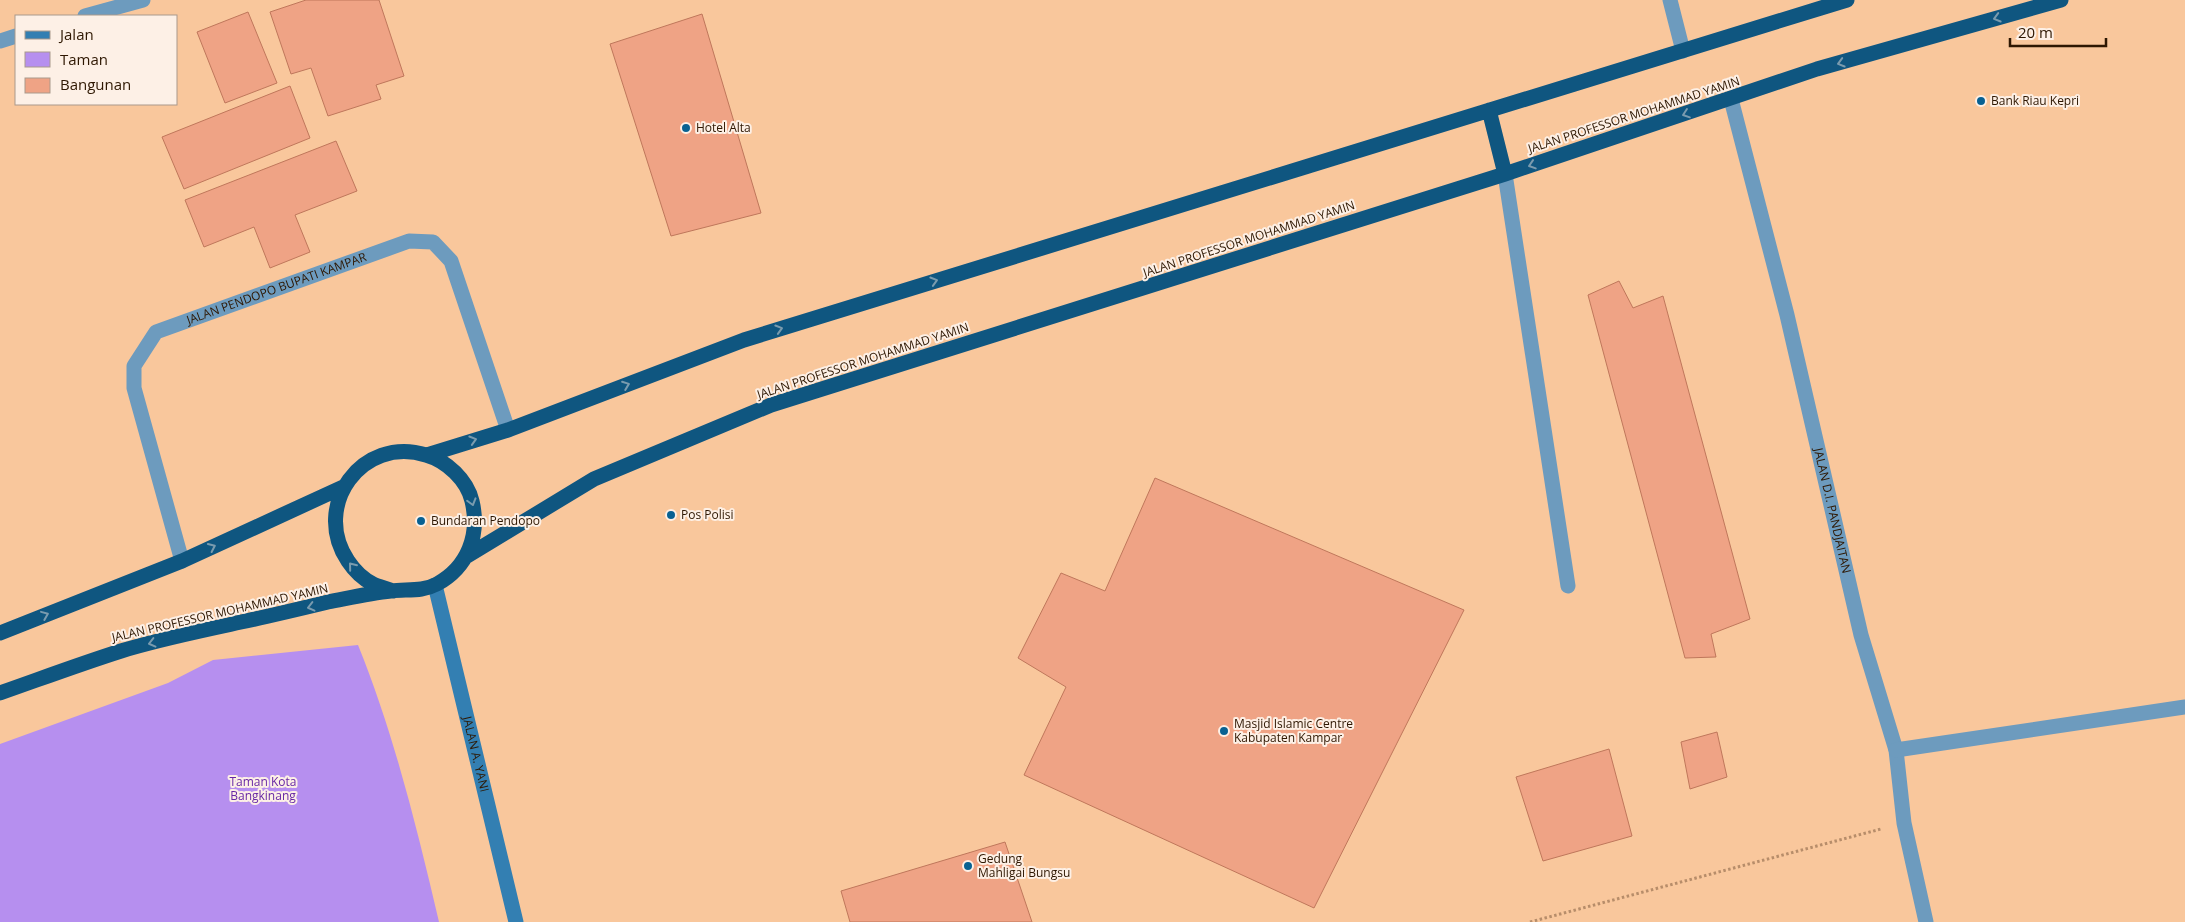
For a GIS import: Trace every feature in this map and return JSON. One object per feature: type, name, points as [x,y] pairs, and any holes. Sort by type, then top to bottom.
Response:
[{"type":"highway","name":"JALAN PROFESSOR MOHAMMAD YAMIN","points":[[427,455],[508,430],[744,340],[1847,0]]},
{"type":"highway","name":"JALAN PROFESSOR MOHAMMAD YAMIN","points":[[467,556],[594,479],[771,405],[1506,174],[1817,69],[2061,0]]},
{"type":"highway","points":[[1489,110],[1506,174]]},
{"type":"highway","name":"JALAN PROFESSOR MOHAMMAD YAMIN","points":[[408,451],[427,455],[446,464],[461,478],[471,496],[476,516],[474,537],[467,556],[453,573],[436,585],[414,591],[393,590],[371,584],[354,570],[341,552],[335,530],[336,508],[343,487],[355,472],[370,460],[389,453],[408,451]]},
{"type":"highway","name":"JALAN PROFESSOR MOHAMMAD YAMIN","points":[[0,633],[182,561],[343,487]]},
{"type":"highway","name":"JALAN PROFESSOR MOHAMMAD YAMIN","points":[[0,693],[122,650],[329,602],[393,590]]},
{"type":"street","points":[[1670,0],[1683,50]]},
{"type":"street","points":[[89,15],[134,1]]},
{"type":"street","points":[[0,41],[15,36]]},
{"type":"street","name":"JALAN D.I. PANDJAITAN","points":[[1731,99],[1787,315],[1860,636],[1896,750],[1904,823],[1926,922]]},
{"type":"street","points":[[1506,174],[1568,586]]},
{"type":"street","name":"JALAN PENDOPO BUPATI KAMPAR","points":[[182,561],[134,388],[134,366],[156,332],[408,240],[433,242],[451,261],[508,430]]},
{"type":"street","name":"JALAN A. YANI","points":[[436,585],[516,922]]},
{"type":"street","points":[[1896,750],[2185,707]]},
{"type":"path","points":[[1530,922],[1904,823]]},
{"type":"green space","name":"Taman Kota Bangkinang","points":[[358,645],[394,747],[439,922],[0,922],[0,744],[168,683],[213,660]]},
{"type":"building","points":[[306,0],[379,0],[404,76],[376,85],[381,99],[328,116],[311,68],[291,74],[270,12]]},
{"type":"building","points":[[248,12],[277,83],[225,103],[197,32]]},
{"type":"building","name":"Hotel Alta","points":[[702,14],[761,213],[671,236],[610,44]]},
{"type":"building","points":[[290,86],[310,138],[184,189],[162,137]]},
{"type":"building","points":[[336,141],[357,191],[295,215],[310,252],[270,268],[254,227],[204,247],[185,200]]},
{"type":"building","points":[[1619,281],[1633,308],[1663,296],[1750,619],[1711,634],[1716,657],[1685,658],[1588,295]]},
{"type":"building","name":"Masjid Islamic Centre Kabupaten Kampar","points":[[1155,478],[1464,610],[1314,908],[1024,775],[1066,687],[1018,658],[1061,573],[1105,591]]},
{"type":"building","points":[[1717,732],[1727,777],[1690,789],[1681,742]]},
{"type":"building","points":[[1609,749],[1632,836],[1543,861],[1516,777]]},
{"type":"building","name":"Gedung Mahligai Bungsu","points":[[1005,842],[1032,922],[850,922],[841,891]]},
{"type":"place","name":"Bank Riau Kepri","points":[[1981,101]]},
{"type":"place","name":"Hotel Alta","points":[[686,128]]},
{"type":"place","name":"Pos Polisi","points":[[671,515]]},
{"type":"place","name":"Bundaran Pendopo","points":[[421,521]]},
{"type":"place","name":"Masjid Islamic Centre Kabupaten Kampar","points":[[1224,731]]},
{"type":"place","name":"Gedung Mahligai Bungsu","points":[[968,866]]}]
